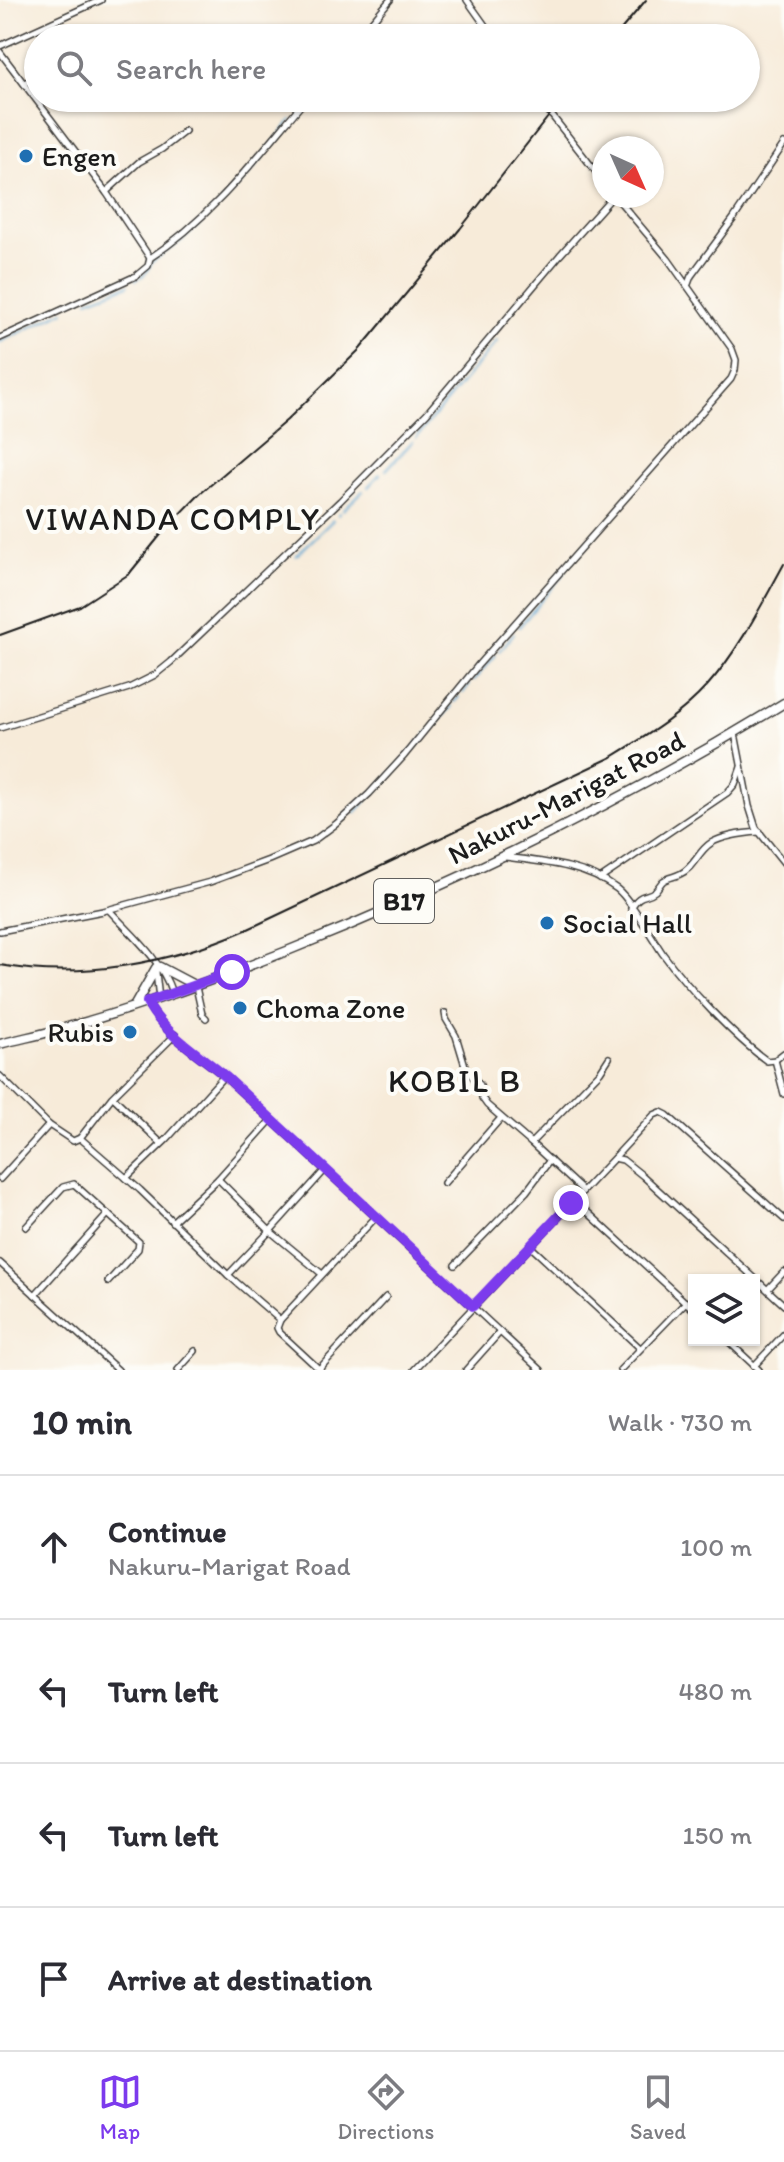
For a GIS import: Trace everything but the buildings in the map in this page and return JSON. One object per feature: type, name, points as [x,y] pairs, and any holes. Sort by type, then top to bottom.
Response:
[{"type":"main road","name":"Nakuru-Marigat Road","points":[[0,1044],[159,999],[327,935],[501,857],[612,802],[784,703]]},
{"type":"main road","points":[[134,1006],[158,966],[196,986]]},
{"type":"street","points":[[48,24],[101,0]]},
{"type":"street","points":[[370,24],[390,0]]},
{"type":"street","points":[[467,0],[484,24]]},
{"type":"street","points":[[0,46],[24,35]]},
{"type":"street","points":[[0,52],[24,83]]},
{"type":"street","points":[[46,112],[106,192],[150,258]]},
{"type":"street","points":[[0,338],[136,276],[148,266],[150,258],[185,233],[221,197],[295,112]]},
{"type":"street","points":[[549,112],[592,167]]},
{"type":"street","points":[[106,192],[139,162],[185,131]]},
{"type":"street","points":[[687,285],[784,144]]},
{"type":"street","points":[[0,728],[129,688],[155,675],[171,662],[340,501],[427,413],[603,208]]},
{"type":"street","points":[[0,931],[109,910],[222,878],[313,841],[343,819],[387,775],[479,664],[731,379],[736,360],[732,349],[687,285],[625,208]]},
{"type":"street","points":[[735,733],[749,806],[760,832],[784,863]]},
{"type":"street","points":[[600,879],[727,793],[735,784],[741,767]]},
{"type":"street","points":[[631,908],[642,895],[655,892],[664,880],[681,874],[710,844],[760,832]]},
{"type":"street","points":[[501,857],[564,865],[617,889],[669,963],[733,1032],[767,1061],[775,1060],[784,1053]]},
{"type":"street","points":[[109,910],[158,966],[172,993]]},
{"type":"street","points":[[158,966],[159,999]]},
{"type":"street","points":[[196,986],[202,1014],[206,1018]]},
{"type":"street","points":[[147,1002],[175,1035],[224,1076],[541,1370]]},
{"type":"street","points":[[445,1013],[466,1069],[480,1085],[482,1098],[583,1191]]},
{"type":"street","points":[[0,1076],[49,1125],[73,1141],[80,1138],[112,1097],[175,1035]]},
{"type":"street","points":[[531,1143],[600,1072],[609,1058]]},
{"type":"street","points":[[775,1060],[784,1094]]},
{"type":"street","points":[[126,1178],[224,1076]]},
{"type":"street","points":[[112,1097],[161,1143]]},
{"type":"street","points":[[414,1370],[654,1115],[661,1112],[784,1219]]},
{"type":"street","points":[[444,1183],[501,1118]]},
{"type":"street","points":[[172,1222],[218,1179],[271,1120]]},
{"type":"street","points":[[0,1179],[49,1125]]},
{"type":"street","points":[[80,1138],[280,1320]]},
{"type":"street","points":[[614,1158],[634,1168],[784,1305]]},
{"type":"street","points":[[455,1265],[526,1192],[550,1160]]},
{"type":"street","points":[[228,1275],[325,1170]]},
{"type":"street","points":[[218,1179],[270,1231],[322,1274]]},
{"type":"street","points":[[26,1227],[67,1184],[74,1184],[139,1245],[108,1282]]},
{"type":"street","points":[[571,1203],[583,1208],[686,1302],[620,1370]]},
{"type":"street","points":[[35,1295],[108,1214]]},
{"type":"street","points":[[376,1217],[280,1320],[277,1328],[319,1370],[386,1297]]},
{"type":"street","points":[[530,1246],[640,1348]]},
{"type":"street","points":[[0,1263],[118,1370]]},
{"type":"street","points":[[768,1289],[784,1272]]},
{"type":"street","points":[[466,1370],[500,1332]]},
{"type":"street","points":[[733,1346],[757,1368],[784,1334]]},
{"type":"street","points":[[178,1370],[195,1351]]},
{"type":"waterway","points":[[219,206],[251,172],[291,120]]},
{"type":"waterway","points":[[136,280],[145,274],[152,262],[184,239],[209,215]]},
{"type":"waterway","points":[[88,300],[128,285]]},
{"type":"waterway","points":[[0,342],[64,311]]},
{"type":"waterway","points":[[416,438],[497,341]]},
{"type":"waterway","points":[[386,470],[413,441]]},
{"type":"waterway","points":[[368,487],[380,474]]},
{"type":"waterway","points":[[343,510],[363,491]]},
{"type":"waterway","points":[[296,556],[333,520]]},
{"type":"waterway","points":[[519,627],[566,571]]},
{"type":"waterway","points":[[500,651],[514,633]]},
{"type":"waterway","points":[[473,681],[496,655]]},
{"type":"waterway","points":[[463,693],[469,685]]},
{"type":"waterway","points":[[454,702],[459,697]]},
{"type":"waterway","points":[[436,724],[452,706]]},
{"type":"waterway","points":[[408,756],[430,730]]},
{"type":"waterway","points":[[355,813],[402,762]]},
{"type":"railway","points":[[626,24],[646,0]]},
{"type":"railway","points":[[0,635],[80,606],[129,574],[163,532],[200,494],[287,420],[360,349],[552,112]]},
{"type":"railway","points":[[0,965],[63,970],[125,966],[217,942],[612,757],[674,716],[707,686],[739,643],[784,564]]},
{"type":"place","name":"Engen","points":[[26,156]]},
{"type":"place","name":"Social Hall","points":[[547,923]]},
{"type":"place","name":"Choma Zone","points":[[240,1008]]},
{"type":"place","name":"Rubis","points":[[130,1032]]},
{"type":"district","name":"VIWANDA COMPLY","points":[[173,519]]},
{"type":"district","name":"KOBIL B","points":[[455,1081]]},
{"type":"route","points":[[232,972],[147,1002],[175,1035],[224,1076],[473,1306],[571,1203]]}]
